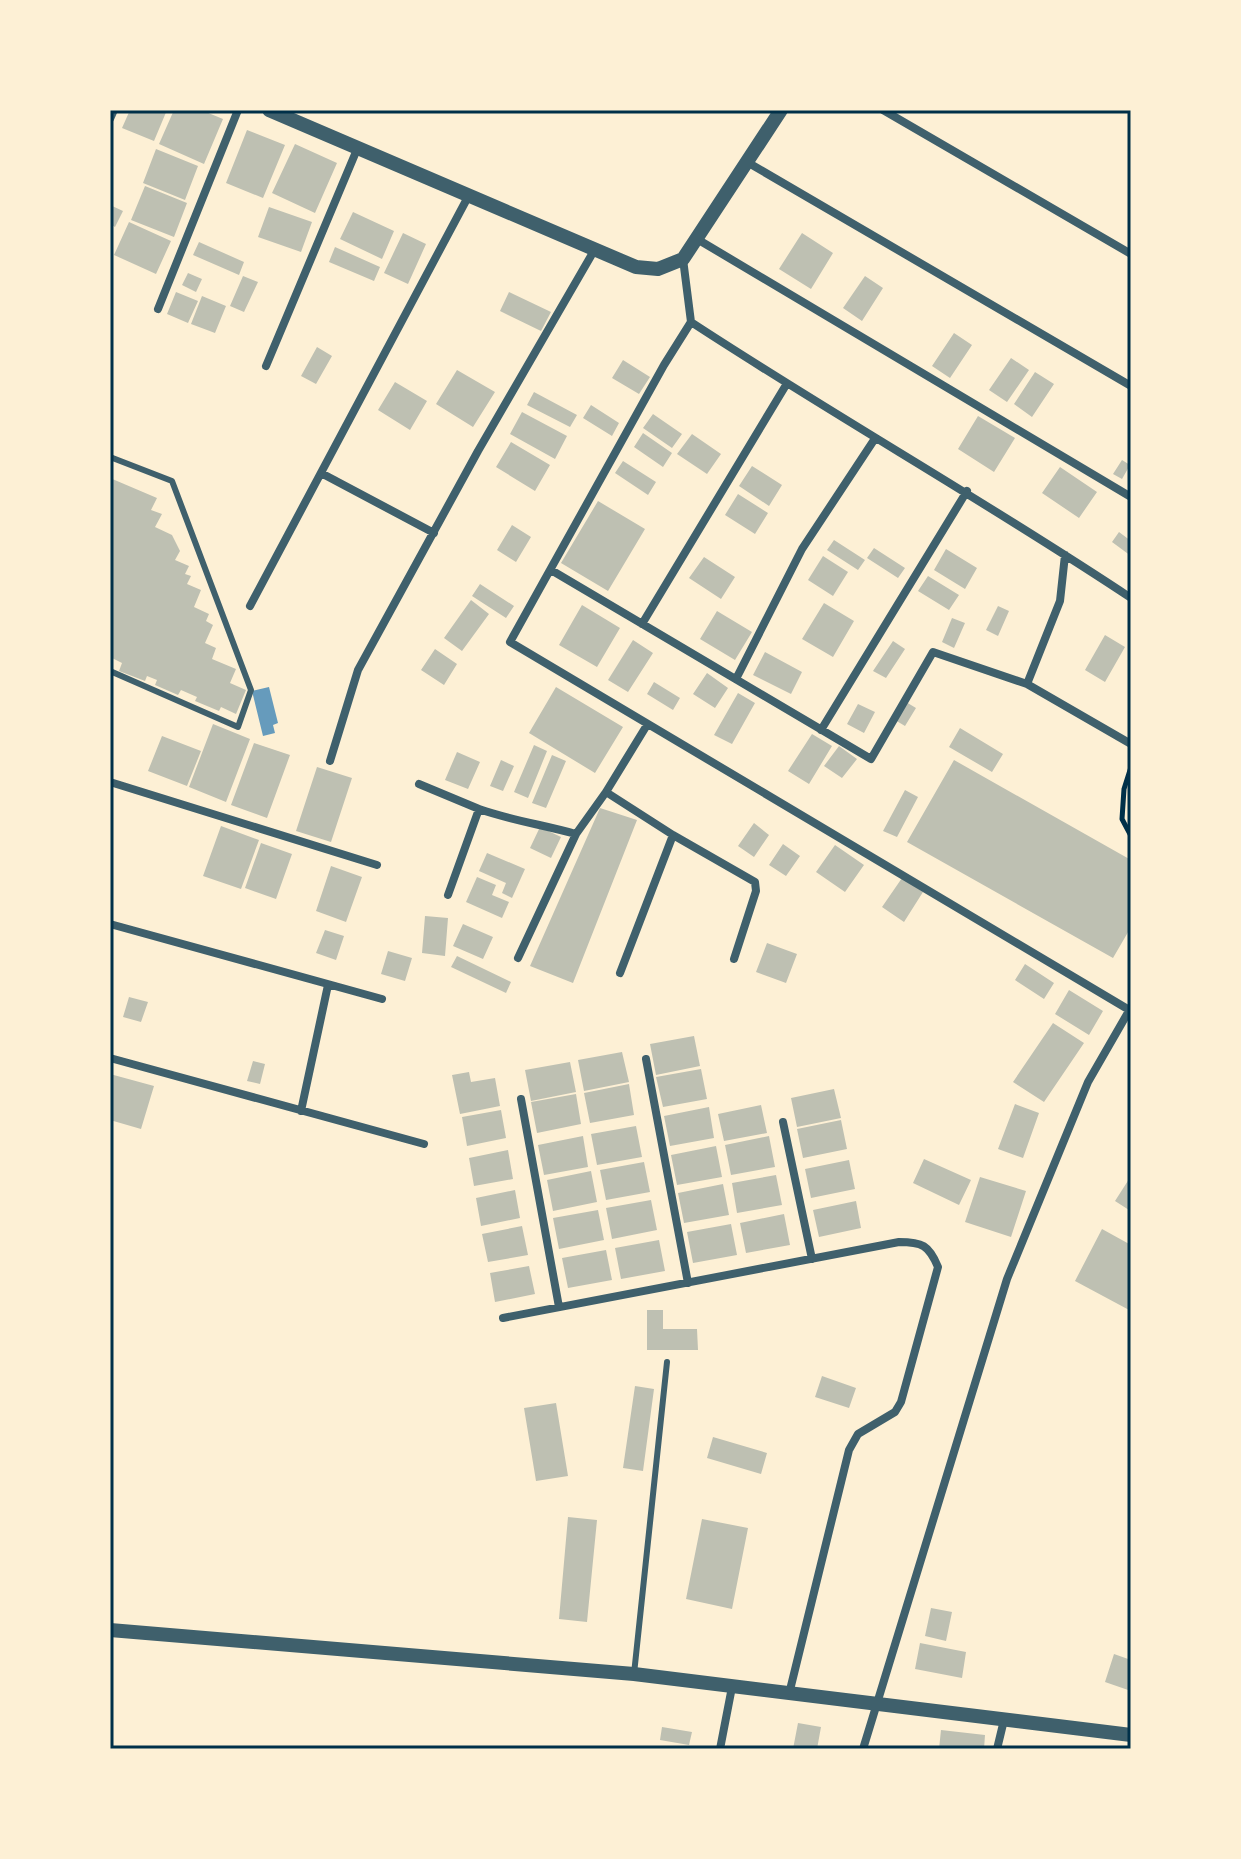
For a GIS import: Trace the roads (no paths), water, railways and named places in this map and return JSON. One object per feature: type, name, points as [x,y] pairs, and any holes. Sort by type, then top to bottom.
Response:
[{"type":"street","points":[[110,119],[114,110]]},
{"type":"street","points":[[158,309],[238,110]]},
{"type":"street","points":[[269,110],[636,267],[658,269],[683,259],[781,110]]},
{"type":"street","points":[[883,110],[1131,254]]},
{"type":"street","points":[[266,366],[358,147]]},
{"type":"street","points":[[747,162],[1131,386]]},
{"type":"street","points":[[250,606],[469,195]]},
{"type":"street","points":[[697,239],[1131,497]]},
{"type":"street","points":[[330,761],[358,670],[595,249]]},
{"type":"street","points":[[683,259],[691,322],[510,642],[1131,1010],[1088,1082],[1007,1279],[863,1749]]},
{"type":"street","points":[[691,322],[874,440],[967,491],[1131,598]]},
{"type":"street","points":[[642,624],[786,385]]},
{"type":"street","points":[[736,679],[802,549],[874,440]]},
{"type":"street","points":[[321,473],[434,533]]},
{"type":"street","points":[[821,730],[967,491]]},
{"type":"street","points":[[1027,684],[1060,601],[1065,555]]},
{"type":"street","points":[[551,570],[871,759],[933,652],[1027,684],[1131,744]]},
{"type":"street","points":[[518,958],[576,834],[647,725]]},
{"type":"street","points":[[110,782],[377,865]]},
{"type":"street","points":[[419,784],[501,817],[521,819],[576,834]]},
{"type":"street","points":[[606,792],[755,882],[756,891],[734,959]]},
{"type":"street","points":[[448,895],[479,809]]},
{"type":"street","points":[[620,973],[673,835]]},
{"type":"street","points":[[110,924],[382,999]]},
{"type":"street","points":[[301,1111],[328,985]]},
{"type":"street","points":[[110,1058],[424,1144]]},
{"type":"street","points":[[646,1059],[688,1283]]},
{"type":"street","points":[[521,1099],[559,1307]]},
{"type":"street","points":[[783,1122],[812,1259]]},
{"type":"street","points":[[503,1318],[899,1242],[917,1242],[932,1251],[938,1267],[901,1402],[895,1412],[858,1434],[849,1450],[789,1694]]},
{"type":"street","points":[[110,1630],[634,1674],[1131,1735]]},
{"type":"street","points":[[720,1749],[732,1687]]},
{"type":"street","points":[[997,1749],[1004,1720]]},
{"type":"lane","points":[[110,457],[172,481],[251,690],[238,727],[110,671]]},
{"type":"lane","points":[[634,1674],[667,1362]]},
{"type":"water","points":[[269,687],[278,723],[273,725],[275,733],[263,736],[252,691]]}]
